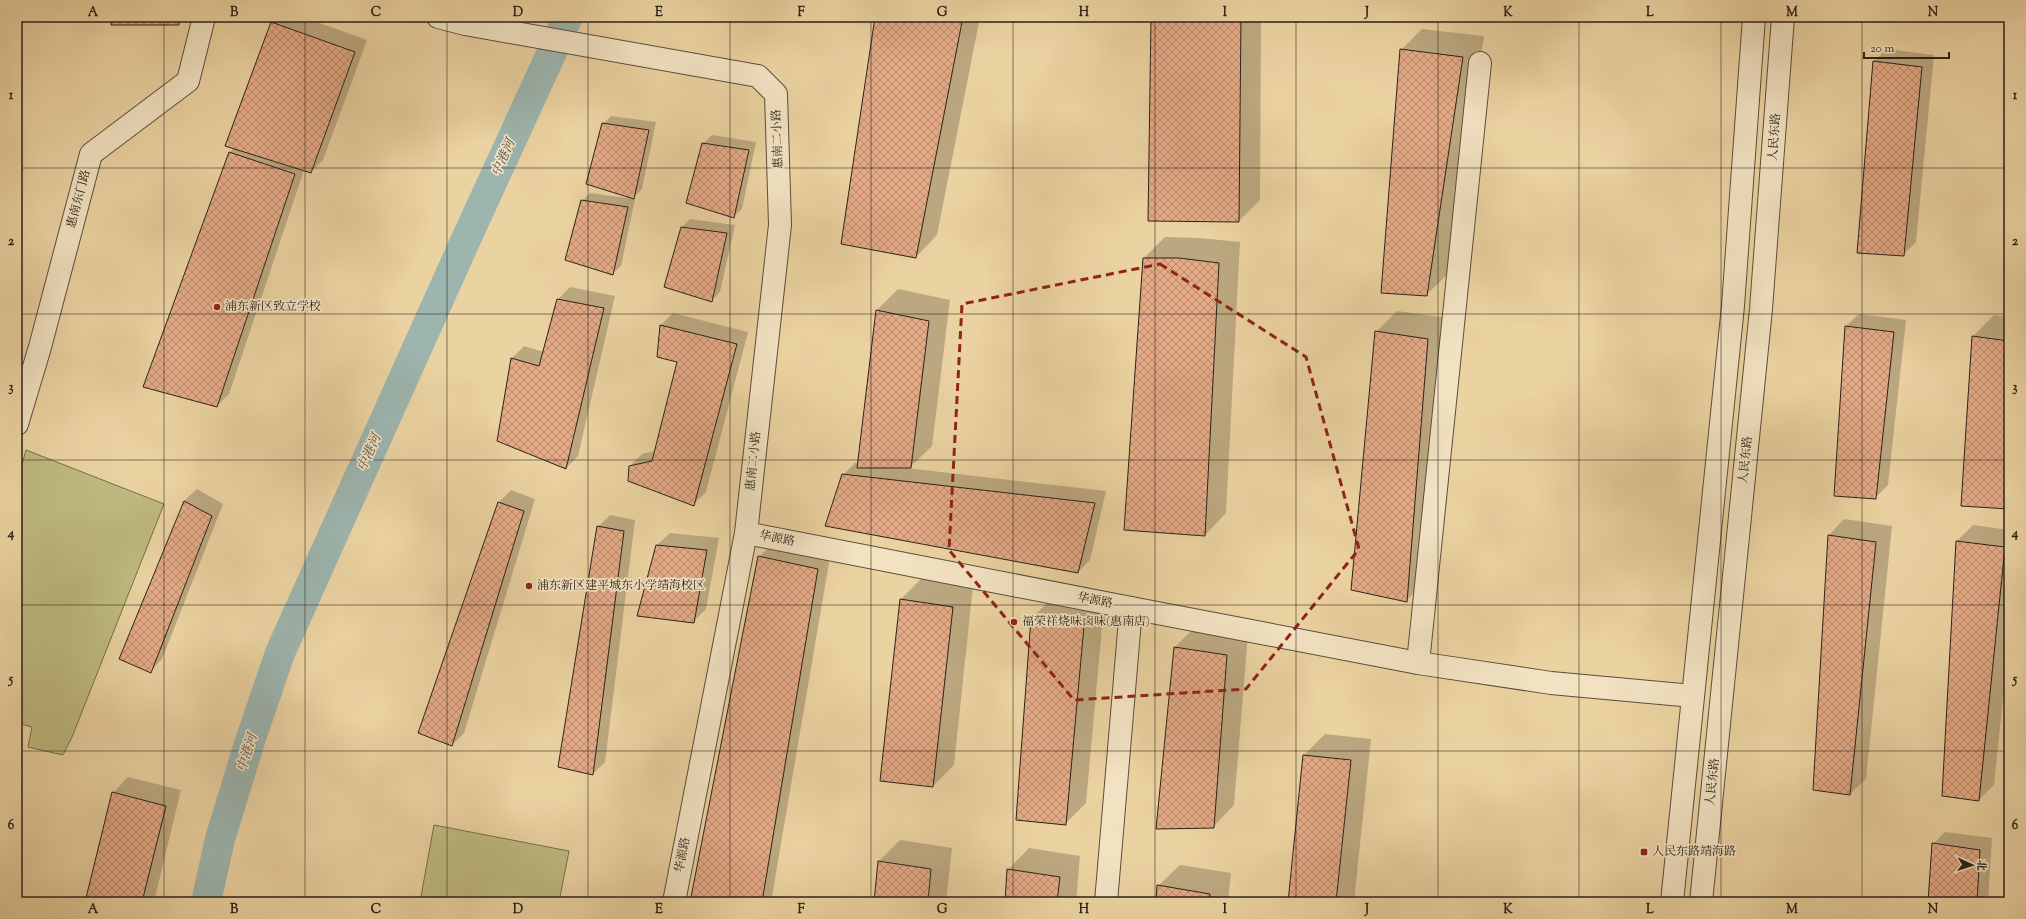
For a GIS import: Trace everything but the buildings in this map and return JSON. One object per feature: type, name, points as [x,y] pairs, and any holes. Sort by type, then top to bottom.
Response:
[{"type":"street","name":"惠南东门路","points":[[17,424],[40,347],[91,154],[188,81],[204,17]]},
{"type":"street","name":"惠南二小路","points":[[438,17],[464,24],[625,54],[758,76],[776,94],[780,225],[746,533]]},
{"type":"street","points":[[1672,902],[1733,306],[1754,17]]},
{"type":"street","name":"人民东路","points":[[1701,902],[1761,309],[1783,17]]},
{"type":"street","points":[[1418,663],[1480,63]]},
{"type":"street","name":"华源路","points":[[674,902],[746,533],[1418,663],[1550,683],[1693,696]]},
{"type":"street","points":[[1106,902],[1131,608]]},
{"type":"highlighted area","points":[[1160,264],[1306,357],[1359,549],[1246,689],[1074,700],[949,550],[962,304]]},
{"type":"shaded area","points":[[26,450],[164,504],[72,737],[63,755],[28,747],[32,727],[17,723],[17,482]]},
{"type":"shaded area","points":[[434,825],[569,851],[559,902],[420,902]]},
{"type":"waterway","name":"中港河","points":[[206,902],[220,839],[249,744],[280,653],[467,237],[568,17]]},
{"type":"place","name":"浦东新区致立学校","points":[[217,307]]},
{"type":"place","name":"浦东新区建平城东小学靖海校区","points":[[529,586]]},
{"type":"place","name":"福荣祥烧味卤味(惠南店)","points":[[1014,622]]},
{"type":"place","name":"人民东路靖海路","points":[[1644,852]]}]
